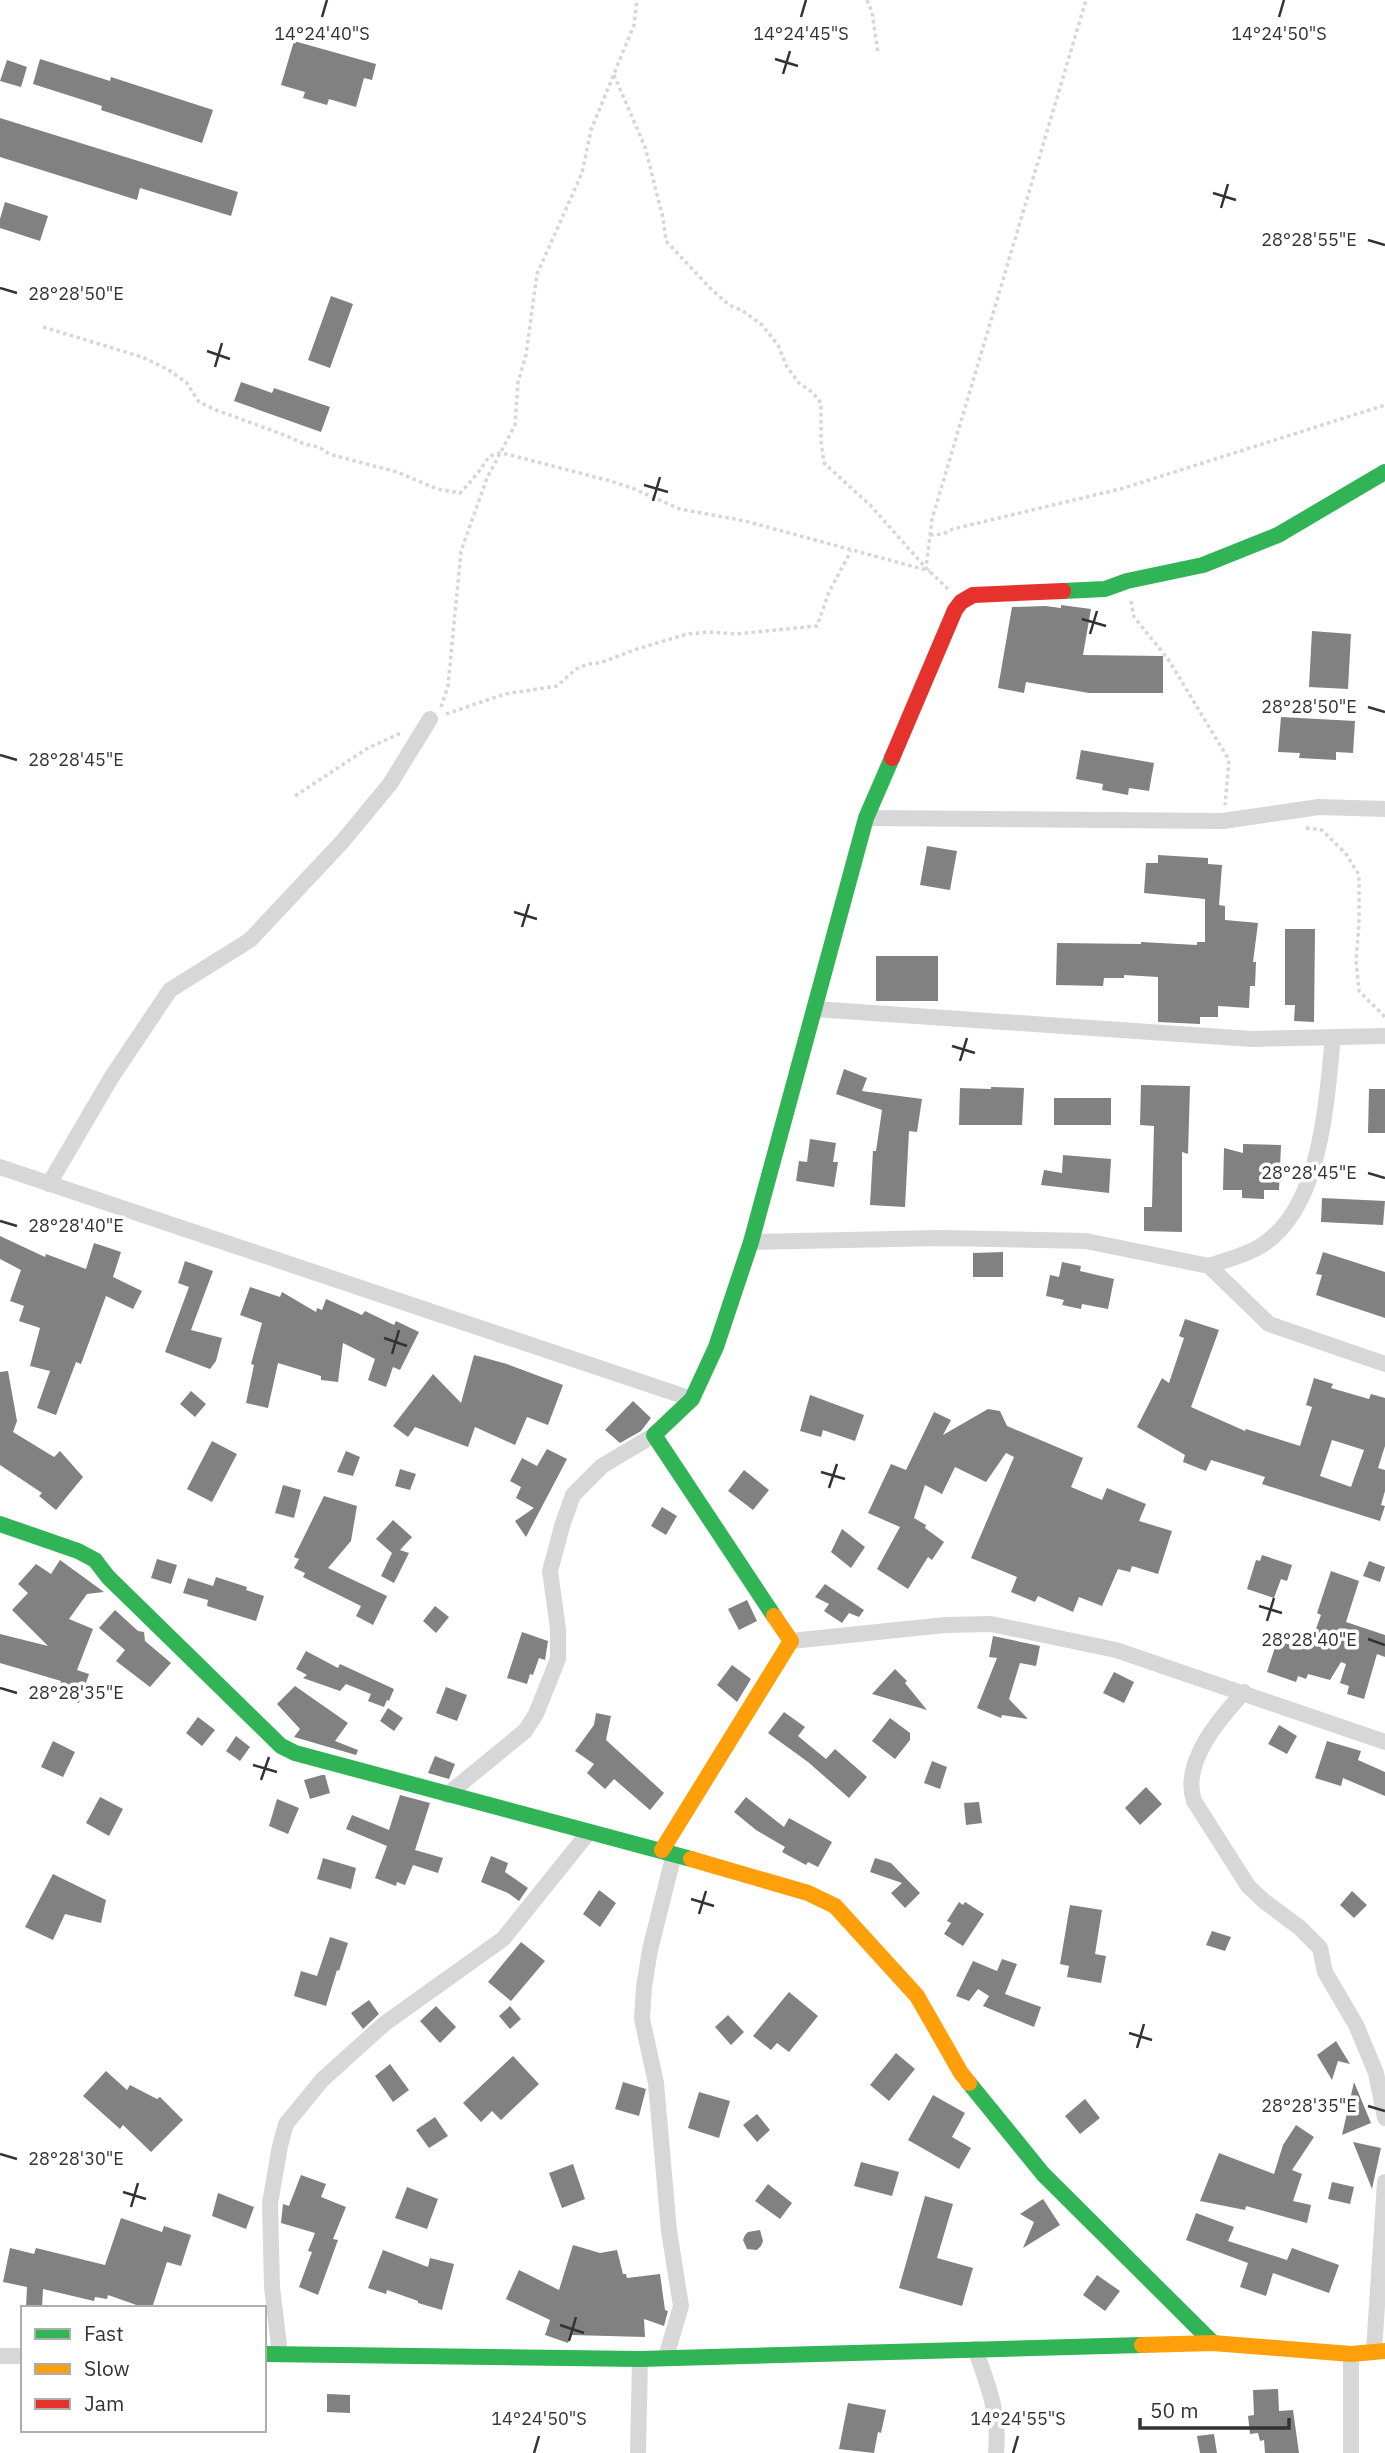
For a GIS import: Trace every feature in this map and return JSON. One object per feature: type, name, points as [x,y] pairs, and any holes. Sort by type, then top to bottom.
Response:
[{"type":"street","points":[[447,1795],[525,1731],[536,1714],[558,1659],[558,1629],[550,1571],[573,1495],[602,1466],[654,1435],[692,1399],[716,1347],[751,1242],[866,818],[955,610],[961,602],[973,595],[1105,589],[1127,581],[1203,565],[1278,535],[1345,498],[1385,472]]},
{"type":"street","points":[[49,1184],[111,1078],[170,990],[250,940],[342,842],[390,784],[430,719]]},
{"type":"street","points":[[866,818],[1223,821],[1319,807],[1385,809]]},
{"type":"street","points":[[814,1009],[1252,1039],[1385,1035]]},
{"type":"street","points":[[1209,1266],[1258,1247],[1286,1226],[1306,1188],[1324,1122],[1333,1037]]},
{"type":"street","points":[[0,1167],[692,1399]]},
{"type":"street","points":[[751,1242],[941,1238],[1086,1241],[1209,1266],[1269,1324],[1385,1364]]},
{"type":"street","points":[[654,1435],[791,1642]]},
{"type":"street","points":[[0,1524],[78,1550],[94,1560],[108,1577],[281,1746],[295,1753],[668,1852],[808,1893],[835,1906],[917,1996],[961,2073],[1043,2174],[1213,2343]]},
{"type":"street","points":[[791,1642],[945,1625],[991,1624],[1116,1650],[1385,1742]]},
{"type":"street","points":[[666,2357],[681,2306],[669,2231],[656,2083],[642,2019],[650,1950],[668,1852],[791,1642]]},
{"type":"street","points":[[1244,1692],[1206,1743],[1195,1764],[1189,1787],[1191,1794],[1248,1886],[1300,1928],[1320,1948],[1325,1972],[1356,2025],[1376,2073],[1385,2118]]},
{"type":"street","points":[[589,1832],[503,1939],[384,2024],[322,2080],[286,2124],[270,2203],[272,2354],[639,2359],[1213,2343],[1352,2354],[1379,2351],[1385,2182]]},
{"type":"street","points":[[975,2349],[993,2397],[998,2433],[996,2453]]},
{"type":"street","points":[[1351,2453],[1352,2354]]},
{"type":"street","points":[[0,2356],[21,2356]]},
{"type":"street","points":[[638,2453],[639,2359]]},
{"type":"path","points":[[430,719],[440,710],[448,686],[461,551],[487,478],[515,425],[537,274],[582,173],[591,130],[634,25],[637,0]]},
{"type":"path","points":[[867,0],[872,12],[878,53]]},
{"type":"path","points":[[928,569],[932,519],[1086,0]]},
{"type":"path","points":[[614,75],[645,147],[666,241],[729,305],[743,311],[762,325],[778,345],[799,383],[812,392],[821,404],[824,463],[871,506],[961,602]]},
{"type":"path","points":[[43,327],[142,357],[186,382],[199,402],[216,410],[304,444],[319,447],[329,454],[397,472],[437,489],[460,493],[480,471],[484,460],[492,454],[500,453],[607,480],[680,509],[745,520],[928,569]]},
{"type":"path","points":[[930,535],[1124,488],[1385,405]]},
{"type":"path","points":[[430,719],[505,694],[557,686],[576,669],[674,636],[709,632],[736,634],[817,626],[829,592],[851,550]]},
{"type":"path","points":[[295,796],[368,748],[402,733]]},
{"type":"building","points":[[294,41],[376,64],[372,80],[364,78],[356,107],[329,99],[327,105],[303,98],[305,92],[281,85]]},
{"type":"building","points":[[40,59],[110,81],[111,77],[213,110],[202,143],[101,110],[102,106],[33,84]]},
{"type":"building","points":[[7,60],[27,67],[21,87],[0,81]]},
{"type":"building","points":[[0,118],[238,192],[231,216],[140,188],[137,200],[0,157]]},
{"type":"building","points":[[5,202],[48,216],[40,241],[0,228]]},
{"type":"building","points":[[331,296],[353,304],[330,368],[308,360]]},
{"type":"building","points":[[241,382],[272,393],[274,388],[330,407],[321,432],[234,401]]},
{"type":"building","points":[[1061,605],[1091,609],[1083,655],[1163,656],[1163,693],[1089,693],[1026,682],[1024,693],[998,688],[1012,607],[1061,608]]},
{"type":"building","points":[[1312,631],[1351,634],[1348,689],[1309,687]]},
{"type":"building","points":[[1281,717],[1355,721],[1353,753],[1336,752],[1336,760],[1299,758],[1300,753],[1278,752]]},
{"type":"building","points":[[1081,750],[1154,763],[1149,791],[1129,788],[1128,795],[1102,790],[1103,784],[1076,779]]},
{"type":"building","points":[[927,846],[957,851],[950,890],[920,885]]},
{"type":"building","points":[[1158,855],[1208,858],[1208,864],[1222,865],[1219,905],[1225,906],[1225,920],[1258,923],[1253,962],[1256,962],[1255,986],[1250,986],[1249,1008],[1218,1006],[1218,1017],[1200,1017],[1200,1024],[1158,1022],[1158,977],[1124,975],[1124,978],[1104,978],[1103,986],[1056,985],[1057,943],[1141,942],[1197,945],[1197,942],[1205,942],[1205,899],[1144,893],[1146,863],[1158,863]]},
{"type":"building","points":[[1285,929],[1315,929],[1314,1022],[1294,1021],[1295,1005],[1285,1005]]},
{"type":"building","points":[[876,956],[938,956],[938,1001],[876,1001]]},
{"type":"building","points":[[844,1069],[867,1078],[862,1091],[922,1099],[917,1132],[909,1131],[905,1207],[870,1205],[873,1151],[876,1151],[882,1110],[836,1094]]},
{"type":"building","points":[[1141,1085],[1190,1086],[1188,1154],[1182,1152],[1182,1232],[1144,1231],[1144,1207],[1152,1207],[1154,1126],[1140,1125]]},
{"type":"building","points":[[960,1088],[1024,1088],[1022,1125],[959,1125]]},
{"type":"building","points":[[1369,1089],[1385,1089],[1385,1133],[1368,1133]]},
{"type":"building","points":[[1054,1098],[1111,1098],[1111,1125],[1054,1125]]},
{"type":"building","points":[[810,1139],[836,1143],[833,1162],[838,1162],[834,1187],[796,1181],[799,1161],[807,1162]]},
{"type":"building","points":[[1243,1144],[1281,1145],[1279,1190],[1264,1190],[1264,1199],[1242,1198],[1242,1190],[1223,1190],[1224,1148],[1243,1153]]},
{"type":"building","points":[[1063,1155],[1111,1159],[1109,1193],[1041,1185],[1044,1170],[1062,1173]]},
{"type":"building","points":[[1322,1198],[1385,1201],[1383,1225],[1321,1222]]},
{"type":"building","points":[[0,1236],[45,1257],[46,1254],[86,1269],[94,1243],[121,1252],[113,1277],[142,1291],[133,1309],[106,1296],[81,1364],[76,1362],[56,1415],[37,1408],[50,1371],[30,1366],[40,1328],[19,1321],[24,1306],[10,1301],[21,1270],[0,1259]]},
{"type":"building","points":[[1003,1252],[1003,1277],[973,1277],[973,1253]]},
{"type":"building","points":[[1323,1252],[1385,1272],[1385,1318],[1316,1295],[1322,1275],[1316,1274]]},
{"type":"building","points":[[185,1261],[213,1271],[191,1330],[222,1338],[216,1361],[210,1369],[165,1352],[189,1287],[178,1283]]},
{"type":"building","points":[[1062,1262],[1081,1266],[1080,1271],[1114,1279],[1108,1309],[1082,1304],[1081,1309],[1062,1305],[1064,1300],[1046,1296],[1050,1275],[1059,1277]]},
{"type":"building","points":[[250,1287],[280,1297],[282,1292],[316,1312],[317,1308],[322,1310],[326,1299],[362,1315],[365,1311],[394,1325],[396,1321],[419,1332],[400,1370],[393,1367],[386,1387],[368,1380],[375,1359],[343,1343],[338,1382],[321,1380],[321,1376],[278,1363],[268,1408],[246,1403],[254,1365],[251,1364],[262,1323],[240,1315]]},
{"type":"building","points":[[1185,1319],[1219,1330],[1191,1407],[1245,1431],[1246,1429],[1300,1446],[1312,1407],[1306,1405],[1314,1378],[1333,1384],[1331,1388],[1369,1399],[1371,1394],[1385,1398],[1385,1446],[1378,1468],[1385,1470],[1385,1491],[1381,1505],[1385,1506],[1380,1521],[1262,1484],[1265,1477],[1211,1460],[1206,1471],[1183,1462],[1185,1455],[1137,1427],[1162,1378],[1169,1383],[1184,1338],[1179,1336]],"holes":[[[1332,1440],[1364,1450],[1351,1487],[1320,1476]]]},
{"type":"building","points":[[474,1355],[563,1385],[548,1425],[527,1417],[515,1445],[475,1427],[468,1447],[415,1427],[408,1437],[393,1426],[433,1374],[461,1403]]},
{"type":"building","points":[[8,1371],[17,1421],[13,1432],[54,1457],[60,1451],[83,1477],[56,1510],[39,1496],[42,1493],[0,1465],[0,1372]]},
{"type":"building","points":[[191,1391],[206,1404],[195,1417],[180,1404]]},
{"type":"building","points":[[810,1395],[864,1415],[855,1441],[823,1430],[821,1437],[800,1431]]},
{"type":"building","points":[[633,1401],[651,1418],[641,1431],[620,1443],[605,1430]]},
{"type":"building","points":[[988,1409],[1000,1411],[1007,1426],[1083,1458],[1071,1487],[1102,1500],[1107,1488],[1146,1504],[1139,1521],[1172,1531],[1158,1574],[1132,1566],[1130,1572],[1118,1569],[1102,1606],[1079,1597],[1073,1612],[1038,1596],[1035,1602],[1011,1592],[1017,1577],[971,1558],[1014,1457],[1006,1453],[986,1482],[955,1467],[942,1494],[925,1485],[914,1518],[944,1542],[932,1560],[928,1557],[908,1589],[877,1569],[900,1527],[868,1513],[891,1464],[906,1470],[934,1412],[951,1420],[943,1435]]},
{"type":"building","points":[[212,1441],[237,1454],[212,1502],[187,1489]]},
{"type":"building","points":[[547,1449],[567,1459],[526,1537],[515,1521],[534,1508],[516,1498],[521,1487],[510,1481],[522,1458],[537,1466]]},
{"type":"building","points":[[346,1451],[360,1457],[353,1476],[337,1472]]},
{"type":"building","points":[[400,1469],[416,1474],[410,1490],[395,1486]]},
{"type":"building","points":[[744,1470],[769,1490],[753,1510],[728,1491]]},
{"type":"building","points":[[283,1485],[301,1490],[294,1518],[275,1513]]},
{"type":"building","points":[[324,1496],[357,1506],[351,1541],[328,1568],[387,1596],[373,1625],[356,1616],[361,1606],[303,1577],[305,1573],[294,1568],[299,1559],[294,1557]]},
{"type":"building","points":[[662,1507],[677,1516],[666,1535],[651,1526]]},
{"type":"building","points":[[393,1520],[412,1537],[400,1550],[409,1553],[394,1583],[381,1576],[392,1553],[376,1539]]},
{"type":"building","points":[[842,1529],[865,1547],[851,1568],[831,1552]]},
{"type":"building","points":[[1262,1555],[1292,1565],[1287,1581],[1281,1579],[1274,1598],[1247,1589],[1256,1560],[1260,1561]]},
{"type":"building","points":[[157,1559],[177,1565],[171,1584],[151,1578]]},
{"type":"building","points":[[60,1560],[104,1592],[87,1594],[69,1619],[93,1629],[77,1670],[89,1674],[79,1703],[57,1695],[61,1681],[0,1663],[0,1634],[48,1646],[12,1610],[28,1593],[18,1584],[36,1564],[51,1574]]},
{"type":"building","points":[[1369,1561],[1385,1567],[1380,1582],[1363,1576]]},
{"type":"building","points":[[1331,1571],[1359,1581],[1346,1622],[1385,1635],[1385,1657],[1377,1654],[1364,1699],[1347,1694],[1349,1686],[1340,1683],[1346,1664],[1341,1662],[1330,1680],[1308,1674],[1306,1679],[1298,1676],[1296,1682],[1267,1672],[1277,1641],[1302,1648],[1304,1643],[1310,1645],[1321,1615],[1317,1613]]},
{"type":"building","points":[[216,1577],[247,1587],[246,1590],[264,1596],[256,1621],[207,1606],[208,1600],[183,1593],[188,1578],[213,1586]]},
{"type":"building","points":[[825,1584],[864,1610],[859,1617],[849,1613],[842,1623],[824,1611],[829,1604],[815,1597]]},
{"type":"building","points":[[747,1600],[757,1621],[739,1630],[728,1609]]},
{"type":"building","points":[[435,1606],[449,1617],[436,1633],[423,1621]]},
{"type":"building","points":[[115,1610],[138,1631],[144,1632],[145,1641],[171,1663],[150,1687],[116,1661],[125,1650],[99,1628]]},
{"type":"building","points":[[522,1632],[548,1641],[545,1660],[539,1658],[527,1684],[507,1678]]},
{"type":"building","points":[[993,1636],[1040,1646],[1036,1666],[1020,1663],[1009,1699],[1028,1719],[1002,1715],[1001,1718],[977,1708],[997,1658],[989,1657]]},
{"type":"building","points":[[306,1651],[338,1668],[340,1664],[394,1689],[389,1701],[387,1700],[384,1707],[368,1701],[371,1694],[346,1684],[340,1691],[303,1678],[307,1675],[296,1669]]},
{"type":"building","points":[[732,1665],[751,1679],[737,1702],[717,1685]]},
{"type":"building","points":[[895,1669],[907,1681],[905,1683],[927,1710],[872,1694]]},
{"type":"building","points":[[1114,1672],[1134,1682],[1124,1703],[1103,1693]]},
{"type":"building","points":[[295,1686],[348,1723],[335,1741],[358,1750],[356,1755],[294,1737],[300,1729],[277,1704]]},
{"type":"building","points":[[446,1687],[467,1695],[457,1721],[436,1713]]},
{"type":"building","points":[[388,1708],[403,1718],[394,1731],[380,1721]]},
{"type":"building","points":[[784,1712],[805,1727],[798,1736],[826,1759],[835,1749],[867,1777],[849,1798],[808,1762],[768,1733]]},
{"type":"building","points":[[596,1713],[611,1716],[606,1740],[664,1793],[650,1810],[614,1779],[605,1789],[587,1773],[594,1764],[575,1751],[594,1725]]},
{"type":"building","points":[[198,1717],[215,1730],[202,1746],[186,1733]]},
{"type":"building","points":[[890,1718],[910,1733],[910,1740],[895,1759],[872,1741]]},
{"type":"building","points":[[1279,1725],[1297,1736],[1287,1754],[1268,1744]]},
{"type":"building","points":[[236,1736],[250,1747],[240,1761],[226,1751]]},
{"type":"building","points":[[53,1741],[75,1752],[63,1777],[41,1767]]},
{"type":"building","points":[[1327,1741],[1361,1751],[1358,1760],[1385,1772],[1385,1796],[1343,1778],[1341,1786],[1315,1778]]},
{"type":"building","points":[[435,1756],[455,1764],[449,1779],[428,1773]]},
{"type":"building","points":[[932,1761],[947,1767],[940,1789],[924,1783]]},
{"type":"building","points":[[325,1775],[330,1793],[310,1799],[304,1780]]},
{"type":"building","points":[[1146,1787],[1162,1804],[1140,1825],[1125,1808]]},
{"type":"building","points":[[400,1795],[430,1803],[415,1850],[443,1858],[438,1873],[413,1865],[405,1885],[397,1882],[396,1886],[375,1878],[387,1846],[346,1829],[352,1815],[389,1830]]},
{"type":"building","points":[[100,1797],[123,1809],[109,1836],[86,1823]]},
{"type":"building","points":[[746,1797],[784,1827],[789,1818],[832,1842],[818,1867],[808,1862],[806,1865],[782,1852],[785,1847],[756,1830],[734,1812]]},
{"type":"building","points":[[277,1799],[299,1808],[288,1834],[269,1826]]},
{"type":"building","points":[[979,1802],[982,1823],[966,1825],[964,1803]]},
{"type":"building","points":[[491,1856],[508,1863],[505,1872],[528,1888],[519,1901],[508,1893],[481,1882]]},
{"type":"building","points":[[323,1858],[356,1868],[351,1889],[317,1879]]},
{"type":"building","points":[[875,1858],[891,1863],[920,1893],[905,1908],[891,1893],[902,1883],[870,1872]]},
{"type":"building","points":[[53,1874],[106,1900],[101,1923],[65,1914],[53,1940],[25,1927]]},
{"type":"building","points":[[599,1890],[616,1903],[600,1927],[583,1914]]},
{"type":"building","points":[[1352,1891],[1367,1905],[1354,1918],[1340,1905]]},
{"type":"building","points":[[959,1902],[963,1905],[965,1902],[984,1914],[963,1946],[944,1934],[951,1923],[947,1921]]},
{"type":"building","points":[[1070,1905],[1102,1910],[1095,1954],[1106,1956],[1101,1983],[1067,1977],[1069,1966],[1060,1964]]},
{"type":"building","points":[[1212,1931],[1231,1937],[1225,1951],[1206,1945]]},
{"type":"building","points":[[330,1937],[348,1943],[326,2006],[294,1996],[301,1971],[317,1976]]},
{"type":"building","points":[[521,1942],[545,1961],[511,2001],[488,1982]]},
{"type":"building","points":[[1002,1959],[1017,1964],[1005,1994],[1041,2007],[1034,2027],[983,2006],[989,1996],[978,1989],[969,2001],[956,1996],[973,1961],[997,1971]]},
{"type":"building","points":[[789,1992],[818,2016],[789,2052],[777,2043],[771,2050],[753,2036]]},
{"type":"building","points":[[369,2000],[379,2014],[363,2029],[351,2013]]},
{"type":"building","points":[[436,2006],[456,2027],[440,2043],[420,2021]]},
{"type":"building","points":[[510,2006],[521,2019],[510,2029],[499,2016]]},
{"type":"building","points":[[728,2015],[744,2032],[731,2045],[715,2027]]},
{"type":"building","points":[[1336,2041],[1350,2064],[1338,2061],[1332,2080],[1317,2055]]},
{"type":"building","points":[[896,2053],[915,2069],[889,2101],[870,2085]]},
{"type":"building","points":[[513,2056],[539,2084],[501,2120],[492,2111],[481,2122],[463,2103]]},
{"type":"building","points":[[390,2064],[409,2090],[393,2102],[375,2076]]},
{"type":"building","points":[[106,2071],[127,2090],[130,2085],[157,2099],[160,2097],[183,2120],[151,2152],[123,2125],[120,2129],[83,2096]]},
{"type":"building","points":[[623,2082],[646,2089],[639,2116],[615,2109]]},
{"type":"building","points":[[1354,2082],[1371,2123],[1342,2135]]},
{"type":"building","points":[[699,2092],[730,2101],[719,2138],[688,2128]]},
{"type":"building","points":[[933,2095],[965,2113],[952,2137],[971,2148],[959,2169],[908,2140]]},
{"type":"building","points":[[1085,2099],[1100,2118],[1080,2134],[1065,2116]]},
{"type":"building","points":[[757,2114],[770,2130],[757,2142],[743,2125]]},
{"type":"building","points":[[435,2117],[448,2136],[429,2148],[416,2130]]},
{"type":"building","points":[[1296,2125],[1314,2137],[1292,2170],[1302,2174],[1293,2201],[1311,2205],[1307,2223],[1246,2206],[1245,2210],[1200,2201],[1219,2153],[1274,2174],[1283,2145]]},
{"type":"building","points":[[1353,2142],[1381,2148],[1372,2189]]},
{"type":"building","points":[[861,2162],[899,2172],[892,2196],[854,2186]]},
{"type":"building","points":[[573,2164],[585,2199],[562,2208],[549,2173]]},
{"type":"building","points":[[301,2175],[326,2184],[321,2197],[346,2207],[333,2239],[338,2240],[318,2295],[299,2287],[312,2252],[308,2251],[315,2233],[281,2223],[283,2204],[289,2206]]},
{"type":"building","points":[[1332,2182],[1354,2187],[1350,2204],[1328,2199]]},
{"type":"building","points":[[768,2184],[792,2203],[780,2219],[755,2201]]},
{"type":"building","points":[[407,2187],[438,2199],[427,2229],[395,2218]]},
{"type":"building","points":[[218,2193],[254,2207],[246,2229],[212,2216]]},
{"type":"building","points":[[925,2196],[953,2204],[937,2258],[973,2268],[962,2306],[899,2288]]},
{"type":"building","points":[[1043,2199],[1060,2225],[1023,2248],[1034,2222],[1020,2214]]},
{"type":"building","points":[[1196,2213],[1234,2227],[1228,2241],[1287,2260],[1292,2248],[1339,2265],[1329,2293],[1273,2273],[1266,2296],[1240,2287],[1248,2263],[1186,2240]]},
{"type":"building","points":[[121,2218],[162,2232],[164,2226],[191,2235],[181,2266],[167,2262],[153,2306],[139,2306],[108,2295],[107,2299],[95,2297],[94,2301],[43,2289],[42,2306],[26,2306],[27,2287],[3,2282],[10,2248],[34,2254],[36,2248],[105,2265]]},
{"type":"building","points":[[760,2230],[763,2241],[761,2246],[757,2250],[747,2249],[743,2240],[745,2235]]},
{"type":"building","points":[[573,2245],[600,2253],[617,2250],[623,2274],[626,2274],[627,2278],[660,2274],[665,2310],[668,2311],[664,2326],[644,2319],[645,2337],[571,2335],[568,2343],[545,2335],[550,2320],[506,2299],[519,2270],[559,2290]]},
{"type":"building","points":[[383,2250],[428,2267],[430,2258],[454,2264],[442,2310],[387,2290],[386,2294],[368,2288]]},
{"type":"building","points":[[1097,2275],[1120,2291],[1105,2311],[1083,2295]]},
{"type":"building","points":[[1278,2389],[1279,2411],[1293,2410],[1299,2453],[1265,2453],[1264,2440],[1260,2441],[1258,2433],[1250,2434],[1248,2416],[1254,2415],[1253,2390]]},
{"type":"building","points":[[327,2394],[350,2395],[350,2413],[327,2412]]},
{"type":"building","points":[[848,2403],[886,2410],[874,2453],[839,2449]]},
{"type":"building","points":[[1214,2434],[1217,2453],[1200,2453],[1197,2436]]},
{"type":"traffic: fast","points":[[1063,591],[1105,589],[1127,581],[1203,565],[1278,535],[1385,472]]},
{"type":"traffic: fast","points":[[774,1616],[654,1435],[692,1399],[716,1347],[751,1242],[866,818],[892,758]]},
{"type":"traffic: fast","points":[[0,1524],[78,1551],[95,1560],[108,1577],[281,1746],[295,1753],[691,1859]]},
{"type":"traffic: fast","points":[[969,2083],[1043,2174],[1213,2343]]},
{"type":"traffic: fast","points":[[266,2354],[640,2359],[1142,2345]]},
{"type":"traffic: slow","points":[[662,1850],[791,1641],[774,1616]]},
{"type":"traffic: slow","points":[[691,1859],[808,1893],[835,1906],[917,1996],[969,2083]]},
{"type":"traffic: slow","points":[[1142,2345],[1213,2343],[1351,2354],[1385,2351]]},
{"type":"traffic: jam","points":[[892,758],[955,610],[961,602],[973,595],[1063,591]]}]
